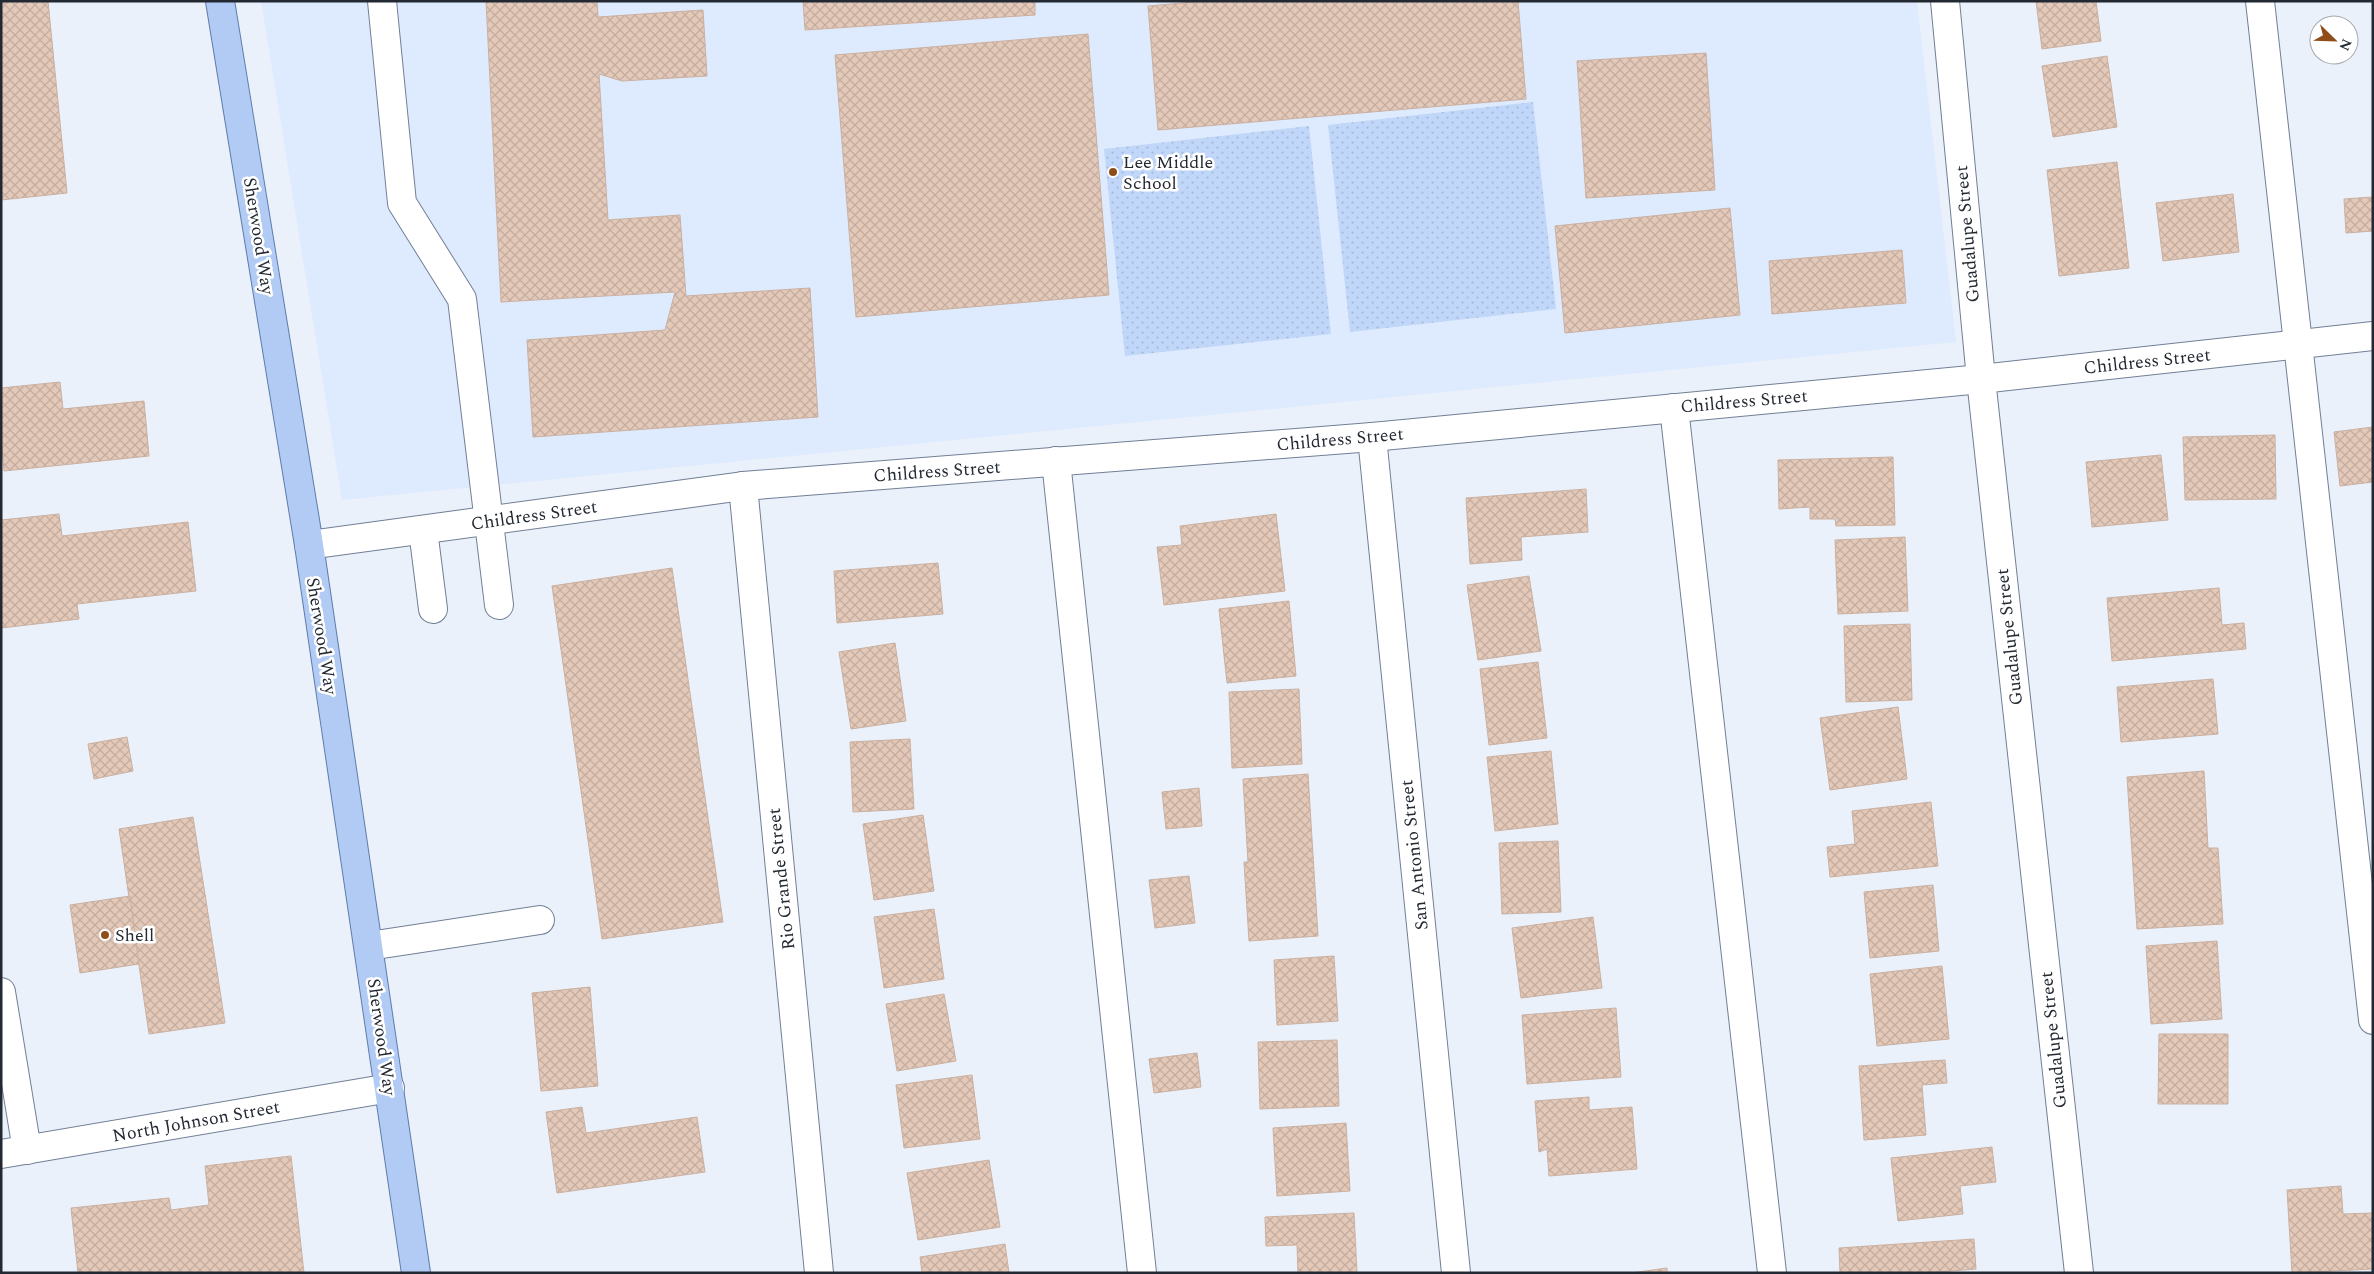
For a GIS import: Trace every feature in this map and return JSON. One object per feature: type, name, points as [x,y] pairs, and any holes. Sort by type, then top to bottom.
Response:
[{"type":"main road","name":"Sherwood Way","points":[[220,1],[309,545],[416,1273]]},
{"type":"street","points":[[382,1],[402,203],[462,299],[499,605]]},
{"type":"street","name":"Guadalupe Street","points":[[1945,1],[1981,379],[2078,1273]]},
{"type":"street","points":[[2260,1],[2373,1020]]},
{"type":"street","name":"Childress Street","points":[[309,545],[743,486],[1372,437],[1981,379],[2373,336]]},
{"type":"street","points":[[1674,408],[1772,1273]]},
{"type":"street","name":"San Antonio Street","points":[[1372,437],[1456,1273]]},
{"type":"street","points":[[1056,462],[1142,1273]]},
{"type":"street","name":"Rio Grande Street","points":[[743,486],[819,1273]]},
{"type":"street","points":[[424,530],[433,609]]},
{"type":"street","points":[[369,946],[540,920]]},
{"type":"street","points":[[1,992],[14,1152]]},
{"type":"street","name":"North Johnson Street","points":[[14,1152],[390,1088]]},
{"type":"shaded area","name":"Lee Middle School","points":[[261,1],[1917,1],[1956,342],[342,500]]},
{"type":"shaded area","points":[[1533,102],[1556,309],[1350,332],[1328,125]]},
{"type":"shaded area","points":[[1309,126],[1331,334],[1125,356],[1104,149]]},
{"type":"building","points":[[1,1],[48,1],[67,193],[1,200]]},
{"type":"building","points":[[486,1],[597,1],[598,17],[703,10],[707,76],[622,81],[599,74],[608,220],[680,215],[686,296],[810,288],[818,417],[533,437],[527,340],[665,330],[675,292],[501,302]]},
{"type":"building","points":[[803,1],[1035,1],[1035,15],[805,30]]},
{"type":"building","points":[[1206,1],[1518,1],[1526,99],[1158,130],[1148,6]]},
{"type":"building","points":[[2036,1],[2096,1],[2101,41],[2042,49]]},
{"type":"building","points":[[1088,34],[1109,295],[856,317],[835,55]]},
{"type":"building","points":[[1706,53],[1715,190],[1586,198],[1577,61]]},
{"type":"building","points":[[2107,56],[2117,127],[2053,137],[2042,66]]},
{"type":"building","points":[[2117,162],[2129,268],[2059,276],[2047,170]]},
{"type":"building","points":[[2233,194],[2239,252],[2163,261],[2156,203]]},
{"type":"building","points":[[2373,197],[2373,231],[2346,233],[2344,199]]},
{"type":"building","points":[[1730,208],[1740,315],[1565,333],[1555,226]]},
{"type":"building","points":[[1902,250],[1906,303],[1772,314],[1769,261]]},
{"type":"building","points":[[60,382],[63,409],[144,401],[149,456],[4,471],[1,439],[1,388]]},
{"type":"building","points":[[2373,427],[2373,482],[2340,486],[2334,432]]},
{"type":"building","points":[[2275,435],[2276,499],[2185,500],[2183,437]]},
{"type":"building","points":[[2161,455],[2168,520],[2092,527],[2086,462]]},
{"type":"building","points":[[1893,457],[1895,525],[1836,526],[1835,519],[1810,519],[1810,507],[1779,509],[1778,460]]},
{"type":"building","points":[[1586,489],[1588,532],[1521,537],[1522,560],[1470,564],[1466,498]]},
{"type":"building","points":[[59,514],[62,536],[188,522],[196,591],[77,604],[79,619],[1,628],[1,520]]},
{"type":"building","points":[[1276,514],[1285,591],[1164,605],[1157,547],[1182,545],[1180,526]]},
{"type":"building","points":[[1905,537],[1908,611],[1838,614],[1835,540]]},
{"type":"building","points":[[938,563],[943,614],[837,623],[834,571]]},
{"type":"building","points":[[672,568],[723,922],[602,939],[552,586]]},
{"type":"building","points":[[1529,576],[1541,651],[1478,660],[1467,585]]},
{"type":"building","points":[[2219,588],[2222,625],[2244,623],[2246,649],[2112,661],[2107,598]]},
{"type":"building","points":[[1289,601],[1296,676],[1227,683],[1219,609]]},
{"type":"building","points":[[1910,624],[1912,700],[1846,702],[1844,626]]},
{"type":"building","points":[[895,643],[906,721],[851,729],[839,652]]},
{"type":"building","points":[[1538,662],[1547,738],[1489,745],[1480,669]]},
{"type":"building","points":[[2213,679],[2218,734],[2121,742],[2117,687]]},
{"type":"building","points":[[1299,689],[1302,764],[1232,768],[1229,692]]},
{"type":"building","points":[[1898,707],[1907,779],[1830,790],[1820,718]]},
{"type":"building","points":[[127,737],[133,771],[94,779],[88,744]]},
{"type":"building","points":[[910,739],[914,809],[853,812],[850,742]]},
{"type":"building","points":[[1551,751],[1558,824],[1495,831],[1487,757]]},
{"type":"building","points":[[2204,771],[2208,848],[2218,848],[2223,924],[2137,929],[2127,777]]},
{"type":"building","points":[[1308,774],[1318,936],[1249,941],[1244,862],[1248,862],[1243,779]]},
{"type":"building","points":[[1199,788],[1202,826],[1166,829],[1162,792]]},
{"type":"building","points":[[1931,802],[1938,866],[1830,877],[1827,847],[1855,844],[1852,811]]},
{"type":"building","points":[[923,815],[934,891],[874,900],[863,824]]},
{"type":"building","name":"Shell","points":[[193,817],[225,1023],[149,1034],[119,829]]},
{"type":"building","points":[[1558,841],[1561,912],[1502,914],[1499,843]]},
{"type":"building","points":[[1189,876],[1195,923],[1155,928],[1149,880]]},
{"type":"building","points":[[1933,885],[1939,951],[1870,958],[1864,892]]},
{"type":"building","name":"Shell","points":[[130,896],[139,964],[80,973],[70,905]]},
{"type":"building","points":[[934,909],[944,979],[884,988],[874,917]]},
{"type":"building","points":[[1593,917],[1602,988],[1521,998],[1512,928]]},
{"type":"building","points":[[2217,941],[2222,1019],[2151,1024],[2146,946]]},
{"type":"building","points":[[1334,956],[1338,1021],[1277,1025],[1274,960]]},
{"type":"building","points":[[1942,966],[1949,1039],[1877,1046],[1870,974]]},
{"type":"building","points":[[590,987],[598,1086],[541,1091],[532,993]]},
{"type":"building","points":[[944,994],[956,1061],[897,1071],[886,1004]]},
{"type":"building","points":[[1616,1008],[1621,1077],[1527,1084],[1522,1015]]},
{"type":"building","points":[[2159,1034],[2228,1034],[2228,1104],[2158,1104]]},
{"type":"building","points":[[1337,1040],[1339,1106],[1260,1109],[1258,1042]]},
{"type":"building","points":[[1197,1053],[1201,1087],[1154,1093],[1149,1059]]},
{"type":"building","points":[[1945,1060],[1947,1083],[1922,1085],[1926,1135],[1864,1140],[1859,1066]]},
{"type":"building","points":[[972,1075],[980,1139],[904,1148],[896,1085]]},
{"type":"building","points":[[1589,1097],[1589,1110],[1632,1107],[1637,1169],[1549,1176],[1547,1149],[1539,1152],[1535,1101]]},
{"type":"building","points":[[582,1107],[586,1133],[697,1117],[705,1172],[557,1193],[546,1112]]},
{"type":"building","points":[[1346,1123],[1350,1191],[1277,1196],[1273,1128]]},
{"type":"building","points":[[1992,1147],[1996,1182],[1960,1186],[1963,1214],[1898,1221],[1891,1158]]},
{"type":"building","points":[[291,1156],[304,1273],[78,1273],[71,1208],[169,1198],[171,1210],[209,1205],[205,1166]]},
{"type":"building","points":[[989,1160],[1000,1227],[918,1240],[907,1173]]},
{"type":"building","points":[[2341,1186],[2343,1214],[2373,1213],[2373,1269],[2292,1273],[2287,1190]]},
{"type":"building","points":[[1354,1213],[1357,1273],[1298,1273],[1297,1245],[1266,1246],[1265,1217]]},
{"type":"building","points":[[1974,1239],[1976,1269],[1925,1273],[1840,1273],[1839,1248]]},
{"type":"building","points":[[1005,1244],[1009,1273],[922,1273],[920,1257]]},
{"type":"building","points":[[1667,1268],[1667,1273],[1631,1273]]},
{"type":"place","name":"Lee Middle School","points":[[1113,172]]},
{"type":"place","name":"Shell","points":[[105,935]]}]
